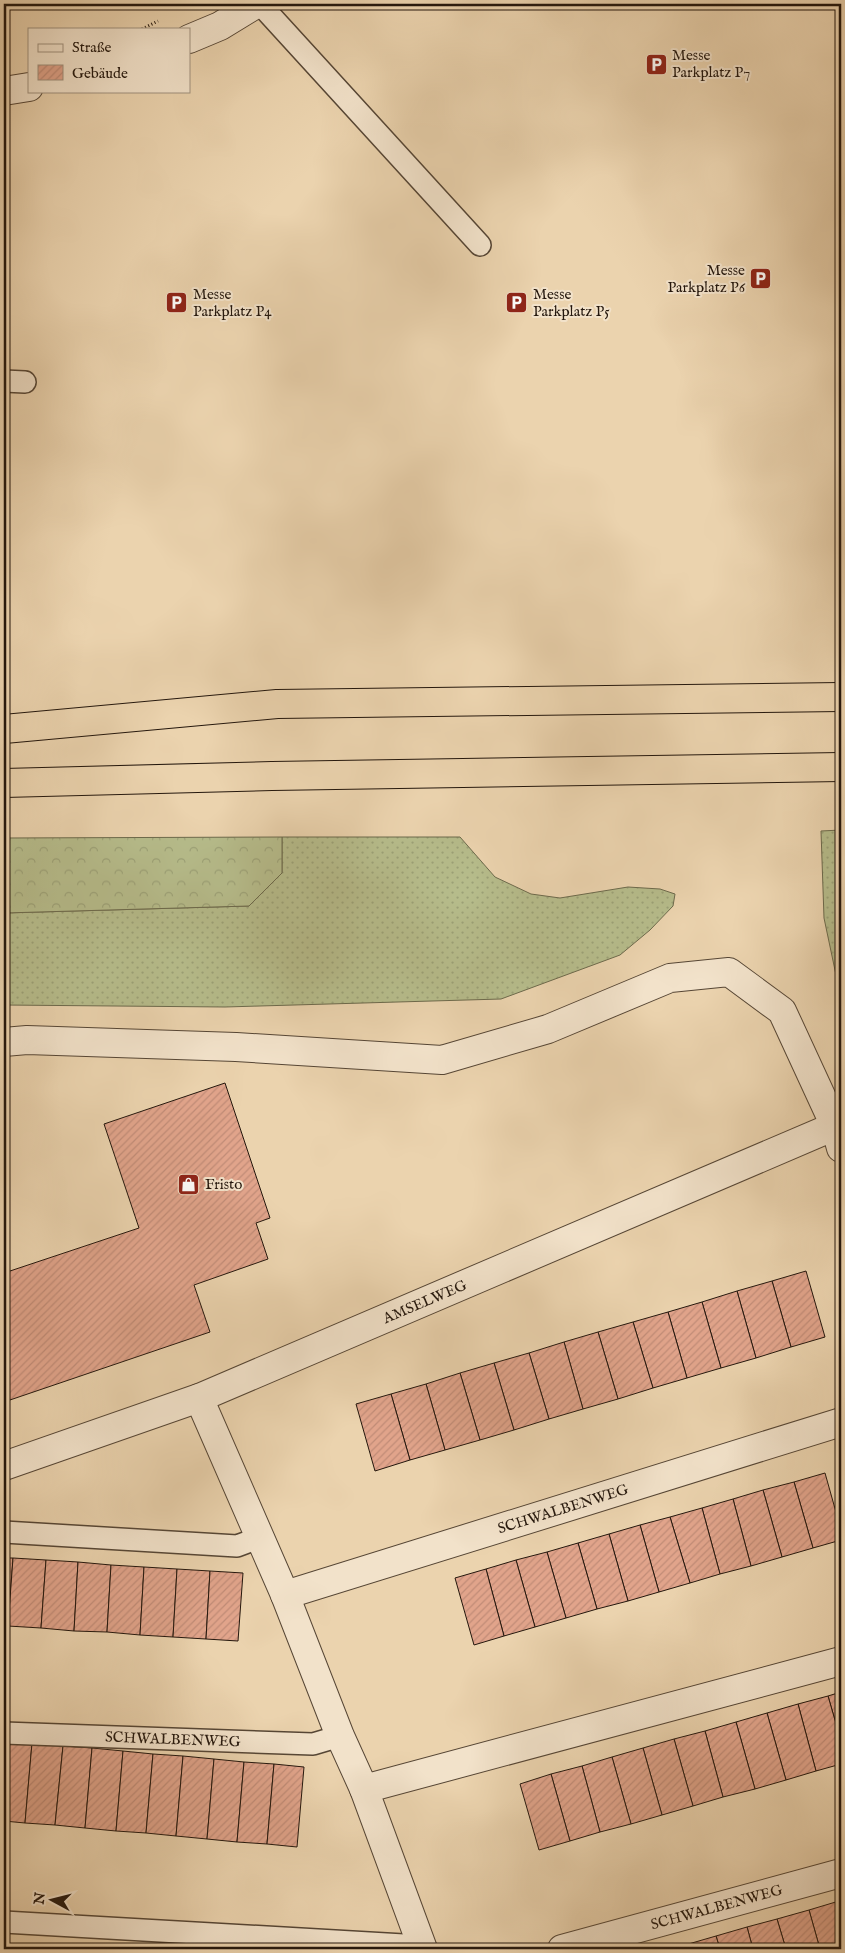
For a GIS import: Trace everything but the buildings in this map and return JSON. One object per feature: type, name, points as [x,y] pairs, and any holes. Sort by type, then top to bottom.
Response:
[{"type":"highway","points":[[4,729],[277,704],[841,696]]},
{"type":"highway","points":[[4,783],[272,776],[841,767]]},
{"type":"street","points":[[190,39],[220,26],[258,4]]},
{"type":"street","points":[[4,91],[28,87]]},
{"type":"street","points":[[4,1042],[27,1040],[236,1047],[442,1060],[548,1029],[670,978],[729,972],[782,1011],[839,1133]]},
{"type":"street","name":"AMSELWEG","points":[[4,1466],[199,1398],[839,1133]]},
{"type":"street","points":[[199,1398],[285,1595],[340,1736],[364,1789],[422,1948]]},
{"type":"street","name":"SCHWALBENWEG","points":[[285,1595],[841,1422]]},
{"type":"street","points":[[364,1789],[841,1661]]},
{"type":"street","name":"SCHWALBENWEG","points":[[562,1949],[841,1873]]},
{"type":"lane","points":[[258,4],[480,245]]},
{"type":"lane","points":[[4,381],[26,382]]},
{"type":"lane","points":[[4,1532],[237,1546],[260,1537]]},
{"type":"lane","name":"SCHWALBENWEG","points":[[4,1733],[313,1744],[340,1736]]},
{"type":"lane","points":[[4,1922],[422,1948]]},
{"type":"green space","points":[[841,830],[841,990],[824,918],[821,831]]},
{"type":"green space","points":[[282,837],[460,837],[495,877],[531,894],[560,898],[628,887],[660,889],[675,894],[673,906],[650,930],[620,955],[501,999],[225,1007],[4,1005],[4,913],[249,906],[282,873]]},
{"type":"green space","points":[[282,837],[282,873],[249,906],[4,913],[4,838]]},
{"type":"place","name":"Messe Parkplatz P7","points":[[656,64]]},
{"type":"place","name":"Messe Parkplatz P6","points":[[761,279]]},
{"type":"place","name":"Messe Parkplatz P4","points":[[177,303]]},
{"type":"place","name":"Messe Parkplatz P5","points":[[517,303]]},
{"type":"place","name":"Fristo","points":[[189,1184]]}]
